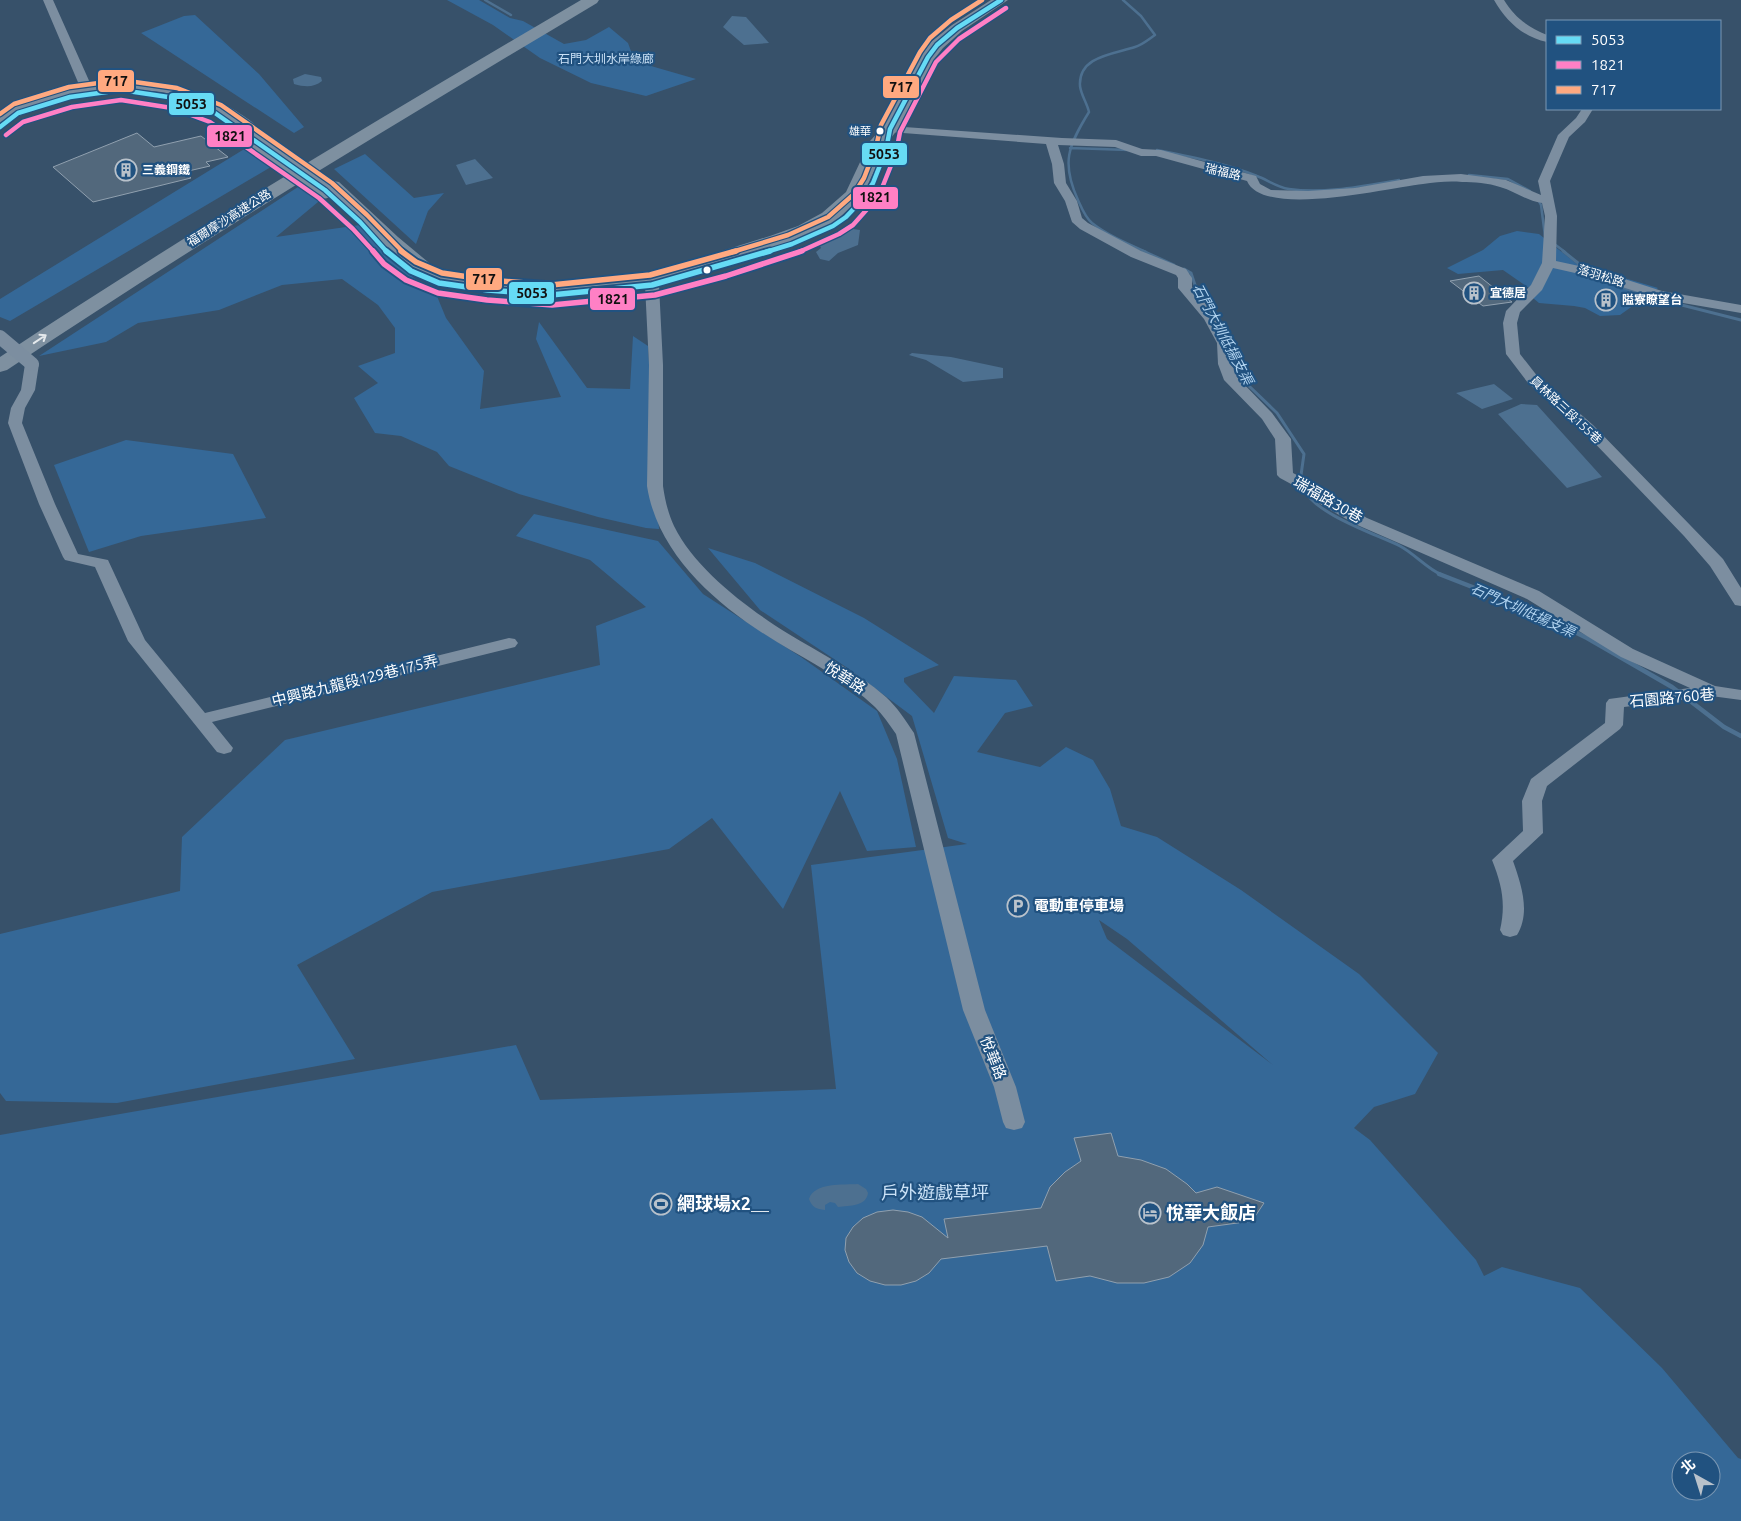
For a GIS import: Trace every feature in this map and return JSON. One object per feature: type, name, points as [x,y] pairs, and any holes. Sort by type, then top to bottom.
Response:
[{"type":"highway","name":"福爾摩沙高速公路","points":[[0,366],[160,261],[539,25],[572,0]]},
{"type":"highway","name":"福爾摩沙高速公路","points":[[105,276],[286,166],[539,25],[592,0]]},
{"type":"highway","points":[[0,344],[8,335]]},
{"type":"main road","points":[[0,118],[33,103],[88,92],[121,90],[175,98],[220,112],[329,188],[391,257],[411,271],[439,283],[488,290],[551,295],[596,292],[651,282],[792,244],[832,226],[846,217],[874,183],[886,150],[890,129],[928,58],[938,45],[956,28],[1001,0]]},
{"type":"main road","points":[[0,127],[18,113],[46,103],[88,92]]},
{"type":"street","points":[[48,0],[88,92]]},
{"type":"street","points":[[1499,0],[1508,17],[1546,38]]},
{"type":"street","name":"員林路三段155巷","points":[[1586,110],[1581,120],[1564,135],[1544,182],[1541,199],[1551,216],[1549,263],[1537,288],[1513,311],[1510,323],[1513,354],[1532,380],[1588,428],[1690,533],[1717,563],[1741,601]]},
{"type":"street","name":"瑞福路","points":[[890,129],[1072,143],[1116,144],[1133,150],[1157,154],[1252,179],[1254,186],[1268,193],[1284,196],[1355,192],[1423,180],[1461,178],[1502,183],[1541,199]]},
{"type":"street","name":"瑞福路30巷","points":[[1051,141],[1058,164],[1060,183],[1071,201],[1076,219],[1084,226],[1136,254],[1181,272],[1185,278],[1185,288],[1210,318],[1224,343],[1226,364],[1231,380],[1267,416],[1283,439],[1285,476],[1308,487],[1321,498],[1361,521],[1533,595],[1627,653],[1711,692]]},
{"type":"street","name":"落羽松路","points":[[1549,263],[1582,270],[1660,295],[1741,308]]},
{"type":"street","name":"悅華路","points":[[651,282],[656,366],[655,486],[657,505],[670,536],[694,566],[729,600],[765,627],[854,682],[880,702],[905,733],[974,1010],[1005,1087],[1014,1122]]},
{"type":"street","points":[[8,335],[32,364],[28,390],[18,408],[15,424],[47,504],[71,557],[102,564],[137,641],[224,748]]},
{"type":"street","name":"中興路九龍段129巷175弄","points":[[201,720],[508,643]]},
{"type":"street","name":"石園路760巷","points":[[1510,930],[1515,911],[1512,886],[1502,860],[1533,832],[1532,801],[1538,783],[1614,725],[1615,703],[1711,692],[1741,696]]},
{"type":"green space","name":"石門大圳水岸綠廊","points":[[447,0],[479,0],[510,18],[523,21],[564,44],[586,40],[609,27],[628,43],[632,54],[651,66],[696,79],[646,96],[591,83],[540,58],[493,25]]},
{"type":"green space","points":[[195,15],[259,74],[304,127],[294,133],[141,33],[184,16]]},
{"type":"green space","points":[[246,148],[276,164],[10,321],[0,317],[0,299]]},
{"type":"green space","points":[[365,154],[414,198],[444,193],[428,211],[416,244],[334,169]]},
{"type":"green space","points":[[301,185],[324,197],[276,237],[360,225],[414,278],[434,289],[446,318],[484,371],[480,409],[561,397],[536,339],[539,322],[587,388],[630,389],[633,336],[648,346],[659,529],[646,528],[598,517],[519,494],[449,466],[437,452],[401,436],[375,433],[354,398],[378,383],[358,366],[395,353],[395,328],[378,305],[342,279],[282,285],[219,310],[138,323],[106,342],[39,356]]},
{"type":"green space","points":[[1517,231],[1539,234],[1577,264],[1658,288],[1620,315],[1600,316],[1585,308],[1539,303],[1533,298],[1529,288],[1503,270],[1458,274],[1447,268],[1483,250],[1500,236]]},
{"type":"green space","points":[[126,440],[233,454],[266,518],[141,536],[89,552],[54,465]]},
{"type":"green space","points":[[534,514],[658,541],[703,594],[801,657],[877,711],[897,759],[916,847],[867,851],[840,791],[783,909],[712,818],[669,849],[432,892],[297,965],[355,1059],[117,1103],[6,1101],[0,1093],[0,934],[180,891],[182,837],[285,740],[600,665],[596,626],[646,607],[590,560],[516,536]]},
{"type":"green space","name":"戶外遊戲草坪","points":[[708,548],[755,563],[864,618],[939,665],[904,678],[904,682],[934,713],[954,676],[1016,680],[1033,706],[1005,713],[977,752],[1040,767],[1066,747],[1093,760],[1110,789],[1121,826],[1157,837],[1241,890],[1359,974],[1438,1053],[1415,1094],[1374,1107],[1354,1128],[1370,1140],[1476,1260],[1484,1276],[1502,1267],[1580,1288],[1662,1368],[1738,1458],[1741,1459],[1741,1521],[0,1521],[0,1135],[516,1045],[540,1100],[836,1089],[811,865],[967,844],[948,838],[912,716],[849,669],[760,610]],"holes":[[[1099,920],[1127,939],[1273,1065],[1107,939]]]},
{"type":"shaded area","points":[[732,16],[746,17],[769,43],[744,45],[723,27]]},
{"type":"shaded area","points":[[305,74],[321,77],[322,81],[309,86],[294,84],[293,79]]},
{"type":"shaded area","points":[[475,159],[493,178],[466,185],[456,165]]},
{"type":"shaded area","points":[[853,229],[860,230],[858,245],[838,253],[829,261],[820,259],[816,252],[821,248],[819,244]]},
{"type":"shaded area","points":[[912,353],[951,357],[1003,368],[1003,378],[963,382],[926,360],[909,355]]},
{"type":"shaded area","points":[[1494,384],[1513,399],[1482,409],[1456,393]]},
{"type":"shaded area","points":[[1521,404],[1537,405],[1602,477],[1567,488],[1498,414]]},
{"type":"shaded area","points":[[858,1184],[866,1189],[868,1193],[867,1198],[857,1205],[838,1207],[835,1203],[830,1202],[825,1205],[825,1210],[815,1207],[809,1199],[812,1194],[823,1187]]},
{"type":"building","name":"三義鋼鐵","points":[[137,133],[154,147],[201,136],[228,157],[206,162],[210,166],[184,172],[191,178],[93,202],[53,167]]},
{"type":"building","name":"宜德居","points":[[1479,276],[1512,302],[1483,306],[1450,281]]},
{"type":"building","name":"悅華大飯店","points":[[1111,1133],[1118,1156],[1141,1160],[1166,1169],[1196,1193],[1217,1187],[1264,1203],[1252,1221],[1208,1227],[1203,1245],[1190,1263],[1169,1277],[1144,1283],[1117,1283],[1090,1276],[1056,1281],[1047,1246],[941,1259],[929,1273],[916,1281],[901,1285],[885,1285],[870,1281],[857,1273],[849,1262],[845,1250],[846,1238],[853,1227],[863,1218],[877,1212],[893,1210],[908,1212],[922,1217],[948,1238],[944,1219],[1041,1208],[1050,1187],[1065,1172],[1081,1161],[1074,1138]]},
{"type":"waterway","points":[[485,0],[511,15]]},
{"type":"waterway","name":"石門大圳低揚支渠","points":[[1071,148],[1089,112],[1080,86],[1081,76],[1085,68],[1099,58],[1138,46],[1155,35],[1141,16],[1123,0]]},
{"type":"waterway","points":[[1071,148],[1129,150]]},
{"type":"waterway","name":"石門大圳低揚支渠","points":[[1071,148],[1068,165],[1073,187],[1082,210],[1090,221],[1098,227],[1146,252]]},
{"type":"waterway","points":[[1157,150],[1234,168],[1289,189],[1330,190],[1399,180]]},
{"type":"waterway","points":[[1469,175],[1508,179],[1530,191]]},
{"type":"waterway","points":[[1537,198],[1541,205],[1545,236]]},
{"type":"waterway","points":[[1553,243],[1565,252]]},
{"type":"waterway","name":"石門大圳低揚支渠","points":[[1143,251],[1174,265]]},
{"type":"waterway","points":[[1563,251],[1578,263],[1581,269]]},
{"type":"waterway","name":"石門大圳低揚支渠","points":[[1184,269],[1191,273],[1195,285],[1208,308]]},
{"type":"waterway","points":[[1622,287],[1658,299],[1741,320]]},
{"type":"waterway","name":"石門大圳低揚支渠","points":[[1230,348],[1249,386],[1277,413],[1304,454],[1301,475],[1303,482]]},
{"type":"waterway","name":"石門大圳低揚支渠","points":[[1305,489],[1310,498],[1332,515],[1400,546],[1442,575]]},
{"type":"waterway","name":"石門大圳低揚支渠","points":[[1439,574],[1526,608],[1587,638],[1672,687],[1724,727],[1741,736]]},
{"type":"transit line","name":"717","points":[[0,114],[14,104],[69,87],[121,80],[177,88],[221,105],[332,183],[367,215],[398,249],[416,262],[442,273],[489,280],[551,285],[636,277],[720,256],[788,235],[828,217],[839,209],[854,194],[864,178],[876,147],[881,125],[920,52],[930,38],[951,20],[982,0]]},
{"type":"transit line","name":"5053","points":[[0,127],[18,113],[70,97],[121,90],[175,98],[215,113],[325,190],[360,222],[391,257],[411,271],[439,283],[488,290],[551,295],[637,287],[652,285],[723,266],[792,244],[833,226],[846,217],[862,200],[873,183],[886,150],[890,129],[928,57],[937,45],[957,28],[1001,0]]},
{"type":"transit line","name":"1821","points":[[6,135],[23,122],[72,107],[121,100],[172,108],[210,122],[319,198],[353,229],[384,264],[406,280],[438,293],[487,300],[552,305],[655,295],[726,276],[795,254],[839,234],[853,225],[882,188],[896,153],[900,132],[936,62],[959,39],[1006,8]]},
{"type":"place","name":"雄華","points":[[880,131]]},
{"type":"place","name":"三義鋼鐵","points":[[126,170]]},
{"type":"place","name":"宜德居","points":[[1474,293]]},
{"type":"place","name":"隘寮瞭望台","points":[[1606,300]]},
{"type":"place","name":"電動車停車場","points":[[1018,906]]},
{"type":"place","name":"網球場x2＿","points":[[661,1204]]},
{"type":"place","name":"悅華大飯店","points":[[1150,1213]]}]
